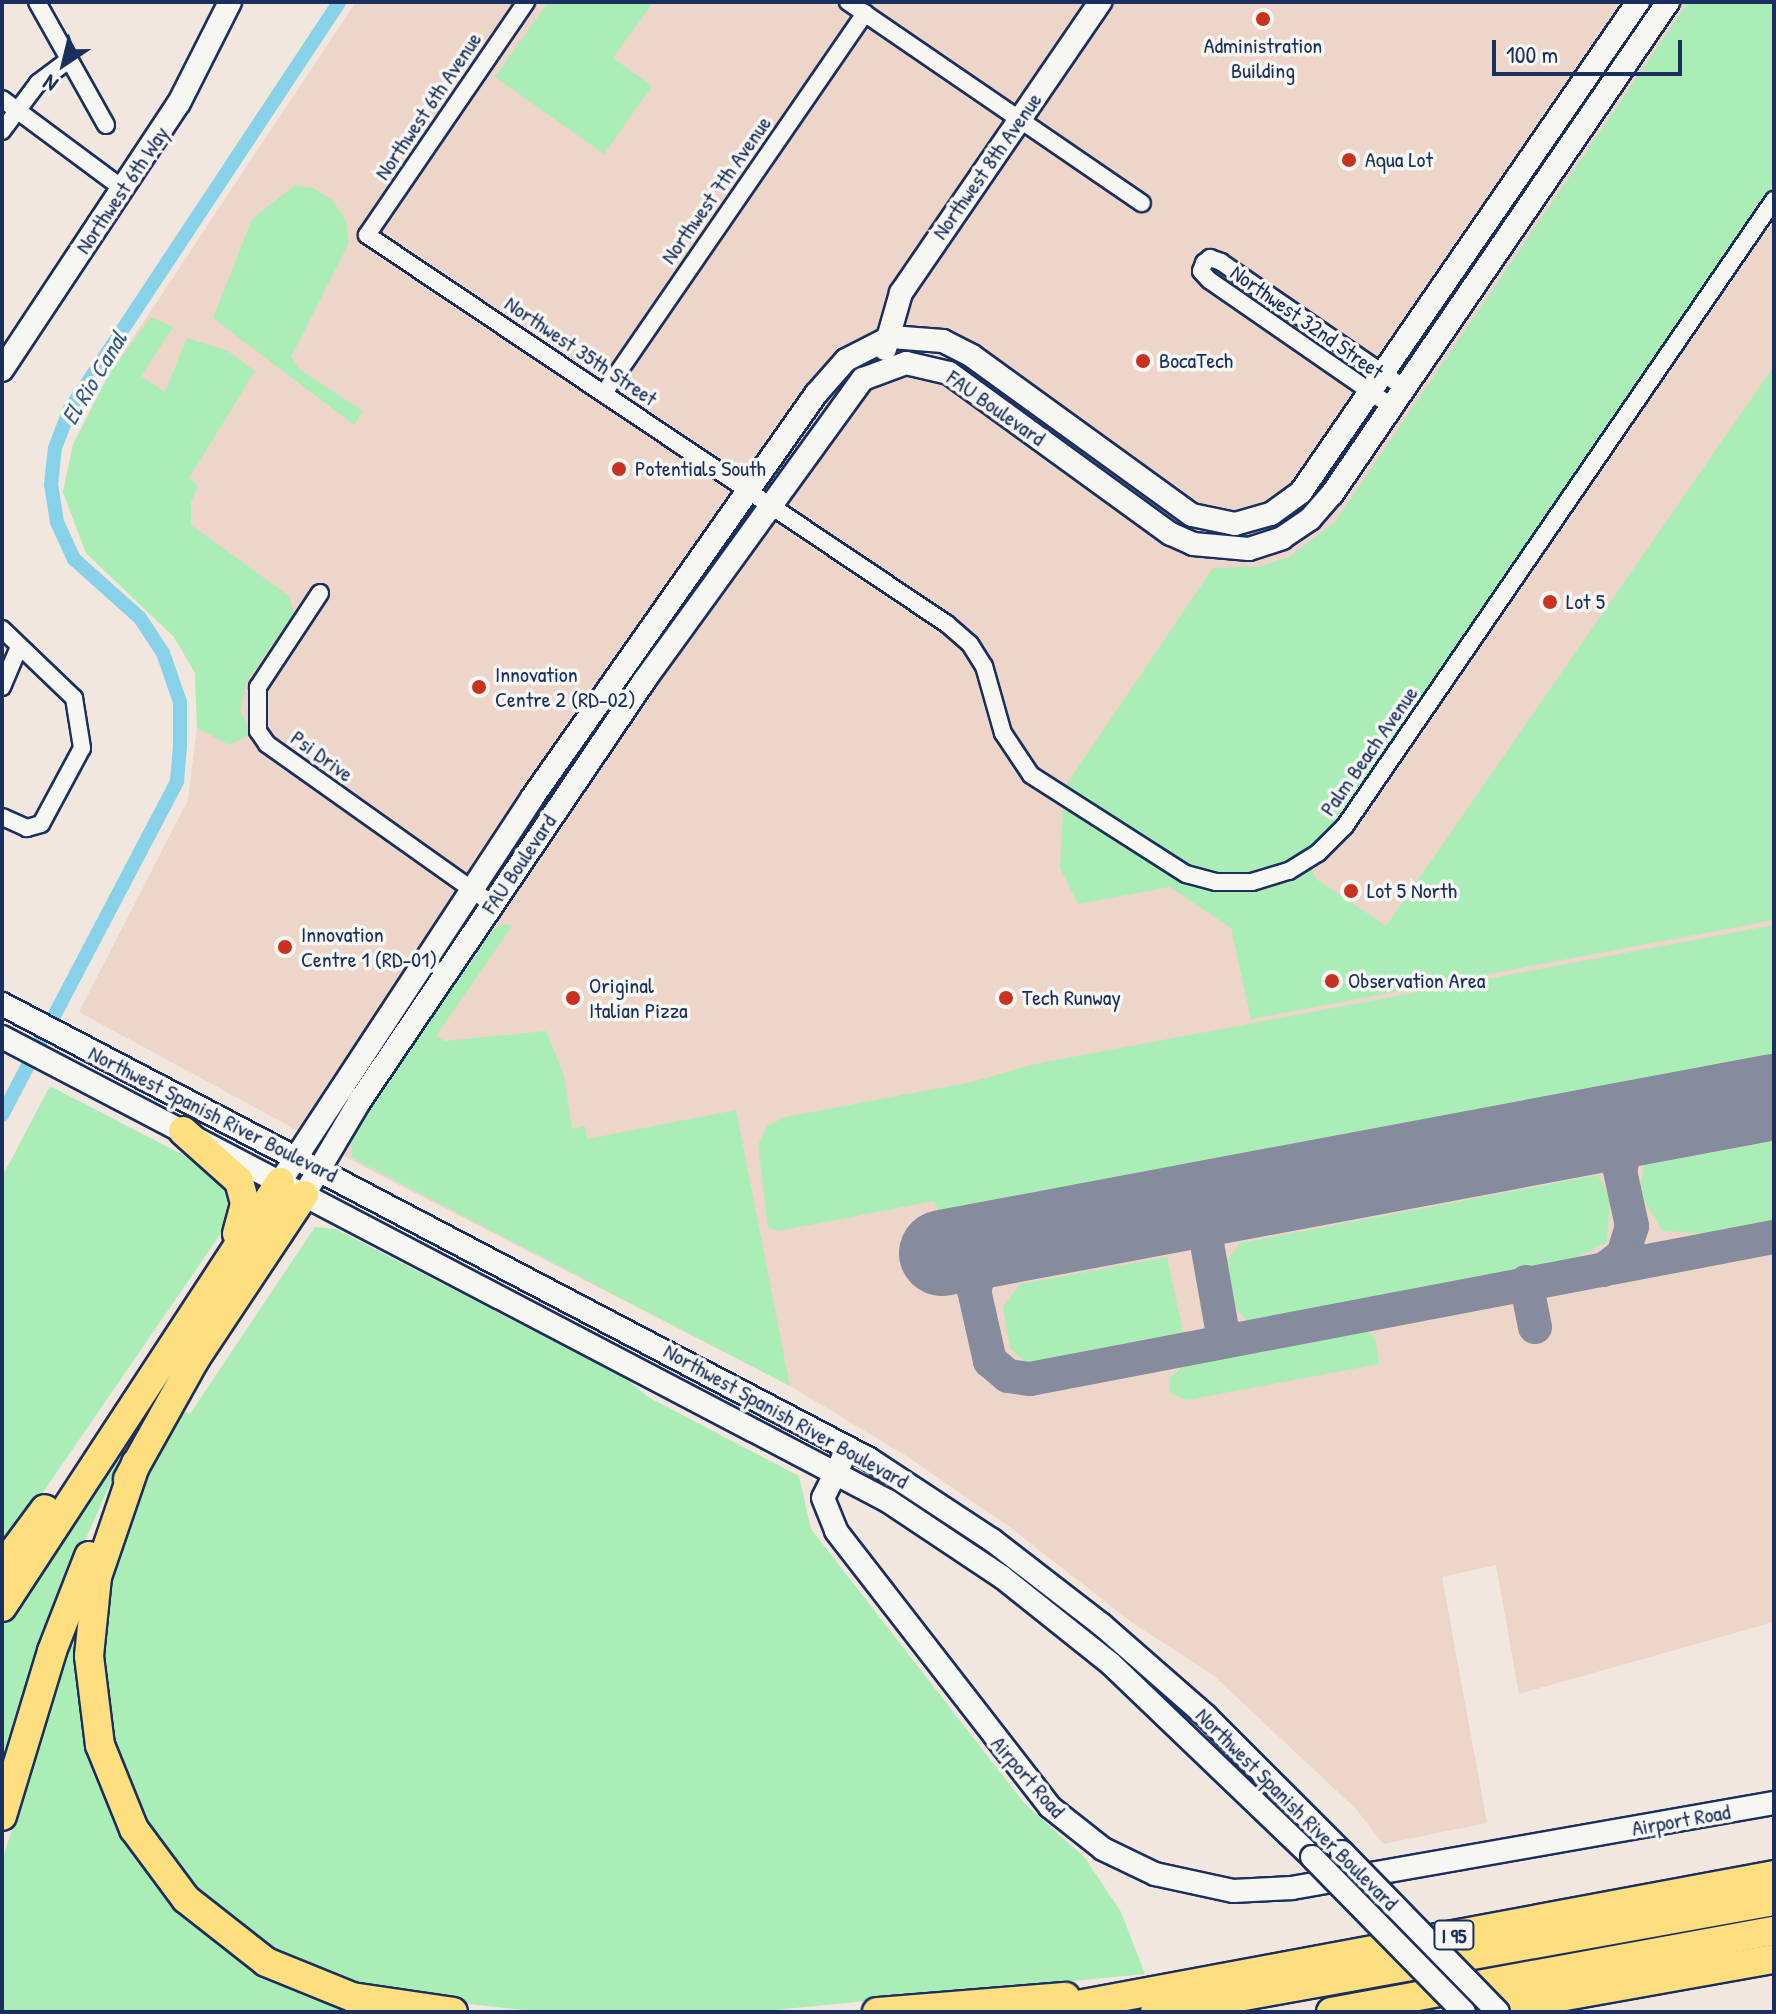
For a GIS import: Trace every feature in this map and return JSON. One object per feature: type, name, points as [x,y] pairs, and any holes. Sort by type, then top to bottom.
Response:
[{"type":"highway","points":[[183,1131],[231,1171],[242,1188],[244,1211],[229,1257]]},
{"type":"highway","points":[[2,1607],[229,1257],[292,1189]]},
{"type":"highway","points":[[2,1816],[69,1605],[136,1463],[292,1189]]},
{"type":"highway","points":[[2,1567],[139,1375],[178,1334]]},
{"type":"highway","points":[[136,1463],[97,1577],[89,1656],[100,1745],[134,1829],[186,1899],[266,1962],[352,1997],[453,2012]]},
{"type":"highway","name":"I 95","points":[[1040,2012],[1144,2003],[1774,1875]]},
{"type":"highway","points":[[877,2012],[993,2000],[1144,2003],[1774,1901]]},
{"type":"highway","points":[[1331,2012],[1774,1931]]},
{"type":"highway","points":[[1475,2012],[1774,1959]]},
{"type":"street","points":[[37,2],[106,125]]},
{"type":"street","name":"Northwest 6th Way","points":[[2,370],[179,103],[230,2]]},
{"type":"street","name":"Northwest 6th Avenue","points":[[367,235],[526,2]]},
{"type":"street","points":[[848,2],[1142,203]]},
{"type":"street","name":"Northwest 8th Avenue","points":[[891,337],[901,293],[1100,2]]},
{"type":"street","name":"FAU Boulevard","points":[[292,1189],[295,1156],[471,891],[830,375],[855,354],[891,337],[921,337],[964,351],[1179,507],[1224,524],[1258,519],[1292,500],[1377,383],[1638,2]]},
{"type":"street","name":"FAU Boulevard","points":[[292,1189],[319,1169],[492,904],[770,504],[863,379],[906,363],[949,373],[1171,534],[1228,550],[1271,543],[1310,519],[1398,397],[1668,2]]},
{"type":"street","name":"Northwest 7th Avenue","points":[[604,393],[865,13]]},
{"type":"street","points":[[2,131],[38,83],[70,59]]},
{"type":"street","points":[[2,99],[15,112],[123,189]]},
{"type":"street","name":"Palm Beach Avenue","points":[[770,504],[970,644],[984,666],[1003,733],[1017,758],[1042,784],[1186,874],[1216,882],[1252,882],[1289,871],[1318,853],[1345,826],[1774,200]]},
{"type":"street","name":"Northwest 35th Street","points":[[367,235],[770,504]]},
{"type":"street","name":"Northwest 32nd Street","points":[[1206,264],[1398,397]]},
{"type":"street","points":[[863,379],[891,337]]},
{"type":"street","name":"Psi Drive","points":[[320,593],[258,687],[258,731],[267,744],[492,904]]},
{"type":"street","points":[[2,629],[74,698],[82,748],[41,824],[27,828],[2,817]]},
{"type":"street","points":[[2,687],[19,647]]},
{"type":"street","name":"Northwest Spanish River Boulevard","points":[[2,1004],[850,1447],[954,1514],[1102,1625],[1206,1716],[1498,2012]]},
{"type":"street","name":"Northwest Spanish River Boulevard","points":[[5,1038],[836,1470],[968,1553],[1076,1635],[1180,1725],[1464,2012]]},
{"type":"street","name":"Airport Road","points":[[850,1447],[823,1498],[827,1518],[1023,1776],[1079,1833],[1155,1874],[1208,1888],[1264,1891],[1774,1803]]},
{"type":"shaded area","points":[[356,2],[1774,2],[1774,1622],[1519,1694],[1496,1565],[1442,1577],[1487,1823],[1383,1844],[1356,1809],[1213,1675],[1134,1624],[1011,1528],[908,1457],[790,1386],[372,1171],[79,1012],[188,800],[197,727],[195,673],[174,637],[86,553],[63,492],[73,443],[109,374]]},
{"type":"green space","points":[[548,2],[653,2],[613,58],[652,86],[604,154],[495,77]]},
{"type":"green space","points":[[1688,2],[1774,2],[1774,182],[1340,818],[1307,851],[1277,868],[1250,875],[1216,875],[1178,861],[1064,788],[1213,568],[1261,566],[1289,557],[1335,522]]},
{"type":"green space","points":[[295,185],[313,188],[333,201],[346,220],[349,243],[291,357],[300,370],[363,411],[354,425],[213,318],[252,219]]},
{"type":"green space","points":[[151,317],[173,327],[141,376],[165,392],[187,338],[228,351],[255,371],[189,478],[198,486],[191,502],[191,525],[289,596],[294,613],[247,681],[240,710],[251,734],[229,745],[197,728],[195,673],[174,637],[86,553],[63,492],[73,445],[109,374]]},
{"type":"green space","points":[[1774,366],[1774,920],[1251,1019],[1231,928],[1170,887],[1078,904],[1060,868],[1063,807],[1170,875],[1206,889],[1267,889],[1311,869],[1316,879],[1386,926]]},
{"type":"green space","points":[[505,924],[512,926],[436,1036],[445,1041],[546,1031],[564,1075],[572,1129],[585,1126],[587,1139],[736,1110],[790,1386],[352,1158],[351,1140],[372,1101],[494,928]]},
{"type":"green space","points":[[1774,925],[1774,1055],[939,1211],[934,1201],[778,1231],[768,1227],[758,1145],[767,1126],[785,1117],[972,1082],[1035,1064]]},
{"type":"green space","points":[[50,1086],[216,1172],[236,1203],[226,1226],[2,1552],[2,1177]]},
{"type":"green space","points":[[1774,1141],[1774,1225],[1706,1234],[1662,1231],[1640,1192],[1644,1165]]},
{"type":"green space","points":[[1598,1175],[1610,1198],[1607,1242],[1568,1262],[1258,1323],[1247,1321],[1232,1303],[1224,1265],[1240,1243]]},
{"type":"green space","points":[[315,1227],[336,1229],[625,1378],[648,1397],[799,1476],[811,1529],[1024,1803],[1085,1858],[1121,1912],[1145,1974],[755,2012],[524,2010],[376,1994],[281,1960],[197,1900],[118,1781],[97,1612],[138,1496],[184,1411],[190,1414]]},
{"type":"green space","points":[[1167,1257],[1184,1336],[1037,1364],[1024,1361],[1010,1348],[1003,1307],[1020,1284]]},
{"type":"green space","points":[[1361,1328],[1375,1337],[1379,1364],[1187,1400],[1170,1393],[1170,1378],[1189,1360]]},
{"type":"green space","points":[[174,1358],[164,1389],[127,1445],[66,1584],[2,1770],[2,1626],[63,1540]]},
{"type":"green space","points":[[84,1601],[111,1795],[105,1798],[141,1863],[187,1917],[244,1961],[313,1997],[368,2012],[2,2010],[2,1861]]},
{"type":"waterway","name":"El Rio Canal","points":[[2,1115],[177,781],[180,745],[180,702],[163,653],[140,618],[74,559],[57,522],[51,485],[55,448],[70,409],[339,2]]},
{"type":"taxiway","points":[[1621,1169],[1625,1141],[1645,1122]]},
{"type":"taxiway","points":[[1578,1134],[1605,1143],[1617,1157],[1632,1226],[1623,1255],[1603,1270]]},
{"type":"taxiway","points":[[1200,1204],[1224,1340]]},
{"type":"taxiway","points":[[1009,1240],[985,1261],[974,1290],[990,1361],[1008,1376],[1030,1379],[1774,1237]]},
{"type":"taxiway","points":[[1526,1282],[1535,1327]]},
{"type":"runway","points":[[942,1253],[1774,1097]]},
{"type":"place","name":"Administration Building","points":[[1263,19]]},
{"type":"place","name":"Aqua Lot","points":[[1349,160]]},
{"type":"place","name":"BocaTech","points":[[1143,361]]},
{"type":"place","name":"Potentials South","points":[[619,469]]},
{"type":"place","name":"Lot 5","points":[[1550,602]]},
{"type":"place","name":"Innovation Centre 2 (RD-02)","points":[[479,687]]},
{"type":"place","name":"Lot 5 North","points":[[1351,891]]},
{"type":"place","name":"Innovation Centre 1 (RD-01)","points":[[285,947]]},
{"type":"place","name":"Observation Area","points":[[1332,981]]},
{"type":"place","name":"Original Italian Pizza","points":[[573,998]]},
{"type":"place","name":"Tech Runway","points":[[1006,998]]}]
